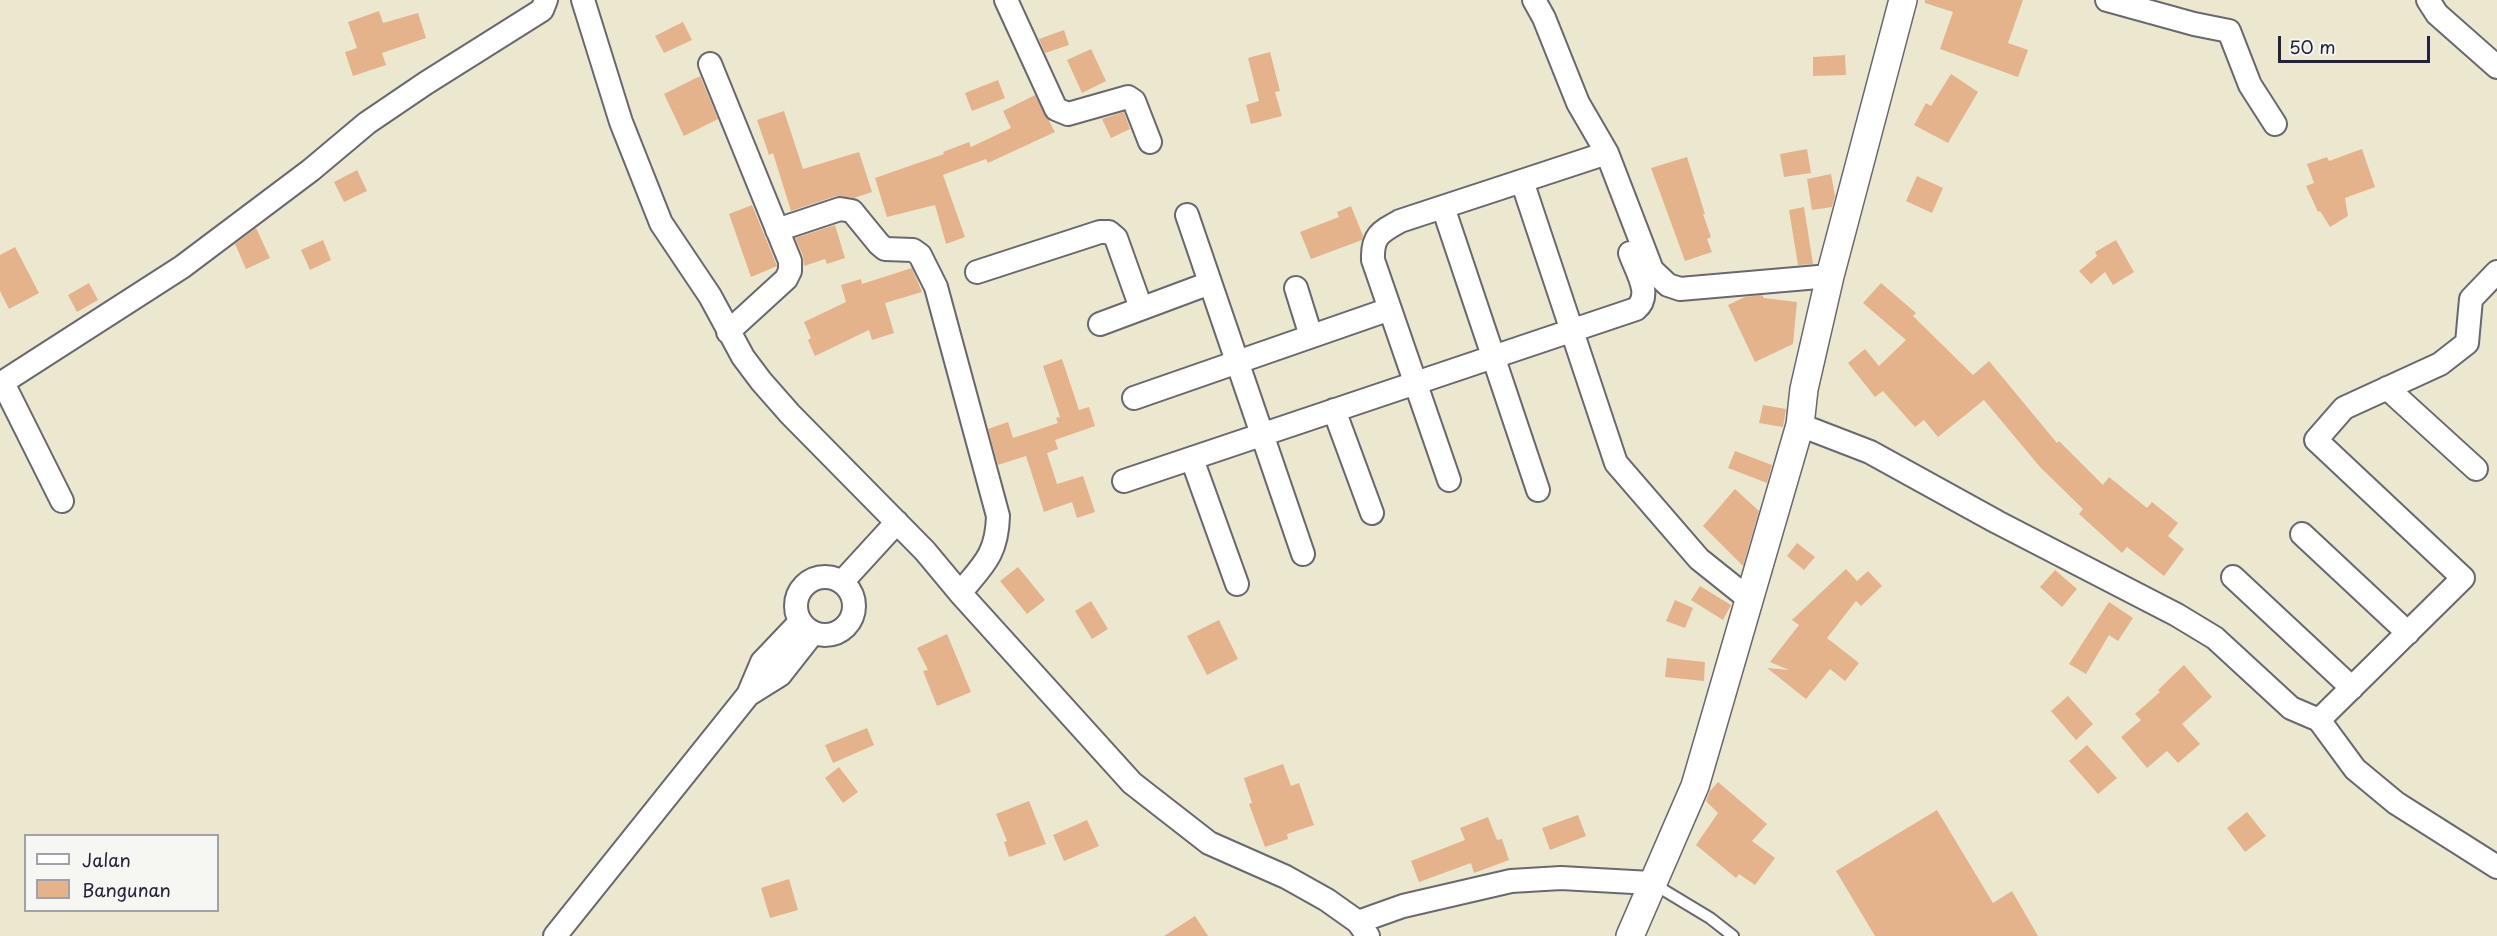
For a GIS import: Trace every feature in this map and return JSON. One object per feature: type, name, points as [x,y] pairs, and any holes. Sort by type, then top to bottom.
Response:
[{"type":"street","points":[[62,501],[1,383],[182,267],[311,170],[367,123],[542,10],[546,0]]},
{"type":"street","points":[[583,0],[621,122],[661,222],[710,296],[743,357],[790,414],[925,550],[960,593],[1132,783],[1209,843],[1286,877],[1363,929],[1403,906],[1512,881],[1560,878],[1652,883]]},
{"type":"street","points":[[1006,0],[1056,109],[1068,114],[1128,97],[1134,101],[1150,142]]},
{"type":"street","points":[[1534,0],[1545,18],[1578,103],[1652,270],[1668,285],[1680,289],[1830,276]]},
{"type":"street","points":[[1630,936],[1695,786],[1800,425],[1804,389],[1830,276],[1903,0]]},
{"type":"street","points":[[2107,0],[2194,24],[2229,31],[2250,85],[2275,124]]},
{"type":"street","points":[[2428,0],[2437,14],[2497,67]]},
{"type":"street","points":[[710,64],[790,261],[790,271],[786,279],[728,332]]},
{"type":"street","points":[[1449,480],[1373,260],[1373,246],[1378,235],[1400,221],[1601,155]]},
{"type":"street","points":[[1125,482],[1571,329],[1636,309],[1643,303],[1645,294],[1601,155]]},
{"type":"street","points":[[1522,181],[1616,463],[1699,559],[1749,598]]},
{"type":"street","points":[[1443,207],[1538,490]]},
{"type":"street","points":[[777,230],[840,208],[847,208],[885,249],[913,250],[920,255],[936,286],[998,516],[998,537],[993,552],[960,593]]},
{"type":"street","points":[[1187,215],[1303,554]]},
{"type":"street","points":[[977,272],[1100,232],[1109,232],[1116,238],[1141,308]]},
{"type":"street","points":[[2319,720],[2463,578],[2316,440],[2344,408],[2440,364],[2468,343],[2471,299],[2497,272]]},
{"type":"street","points":[[1100,324],[1210,283]]},
{"type":"street","points":[[1296,288],[1311,336]]},
{"type":"street","points":[[1134,398],[1390,309]]},
{"type":"street","points":[[2387,388],[2475,469]]},
{"type":"street","points":[[1334,410],[1372,513]]},
{"type":"street","points":[[1800,425],[1870,452],[2177,615],[2215,638],[2291,708],[2319,720],[2355,769],[2396,803],[2497,867]]},
{"type":"street","points":[[1192,459],[1237,584]]},
{"type":"street","points":[[843,581],[897,522]]},
{"type":"street","points":[[2302,534],[2408,633]]},
{"type":"street","points":[[827,576],[843,581],[854,595],[855,612],[846,628],[831,636],[806,628],[795,607],[800,591],[812,579],[827,576]]},
{"type":"street","points":[[2233,578],[2352,688]]},
{"type":"street","points":[[555,936],[748,694],[762,662],[806,628]]},
{"type":"lane","points":[[1652,883],[1710,918],[1733,936]]},
{"type":"building","points":[[1925,0],[2023,0],[2008,43],[2028,50],[2018,77],[1940,49],[1953,12],[1925,3]]},
{"type":"building","points":[[379,11],[383,23],[418,13],[426,38],[382,53],[386,65],[353,76],[345,52],[357,48],[348,22]]},
{"type":"building","points":[[683,22],[692,40],[664,53],[655,36]]},
{"type":"building","points":[[1064,30],[1069,45],[1045,53],[1039,39]]},
{"type":"building","points":[[1091,49],[1106,81],[1082,93],[1067,60]]},
{"type":"building","points":[[1270,52],[1280,91],[1275,92],[1282,116],[1251,124],[1246,105],[1259,101],[1248,58]]},
{"type":"building","points":[[1845,55],[1846,75],[1813,76],[1813,57]]},
{"type":"building","points":[[1951,74],[1978,92],[1948,143],[1914,125],[1926,103],[1931,106]]},
{"type":"building","points":[[700,76],[718,119],[684,136],[664,94]]},
{"type":"building","points":[[998,80],[1005,98],[972,111],[965,93]]},
{"type":"building","points":[[1035,95],[1055,132],[988,163],[986,159],[943,175],[965,237],[946,244],[935,205],[887,217],[875,178],[944,154],[943,152],[969,142],[971,147],[1011,128],[1003,111]]},
{"type":"building","points":[[784,111],[803,169],[859,152],[872,192],[854,198],[836,196],[791,211],[773,153],[769,155],[757,120]]},
{"type":"building","points":[[1124,112],[1130,129],[1111,138],[1102,119]]},
{"type":"building","points":[[1807,149],[1811,173],[1784,177],[1780,154]]},
{"type":"building","points":[[2362,149],[2375,187],[2345,198],[2348,216],[2330,227],[2320,211],[2318,212],[2306,186],[2314,183],[2307,164],[2327,157],[2329,161]]},
{"type":"building","points":[[1687,157],[1705,214],[1703,214],[1711,237],[1707,239],[1712,252],[1685,261],[1651,168]]},
{"type":"building","points":[[357,170],[367,191],[344,202],[334,182]]},
{"type":"building","points":[[1831,174],[1835,196],[1832,207],[1812,210],[1807,179]]},
{"type":"building","points":[[1917,176],[1943,188],[1932,213],[1906,201]]},
{"type":"building","points":[[752,205],[777,266],[751,277],[729,214]]},
{"type":"building","points":[[1351,206],[1363,236],[1362,240],[1311,259],[1300,232],[1339,217],[1337,212]]},
{"type":"building","points":[[1804,207],[1813,264],[1798,265],[1789,210]]},
{"type":"building","points":[[835,225],[845,258],[827,264],[825,259],[804,266],[803,256],[795,238]]},
{"type":"building","points":[[256,228],[270,258],[246,269],[235,244]]},
{"type":"building","points":[[323,240],[331,260],[310,270],[301,250]]},
{"type":"building","points":[[2116,240],[2134,272],[2113,285],[2105,272],[2091,284],[2079,271],[2097,256],[2095,252]]},
{"type":"building","points":[[15,247],[39,293],[9,309],[0,291],[0,255]]},
{"type":"building","points":[[912,268],[922,292],[885,303],[894,333],[872,340],[869,330],[815,356],[804,322],[846,302],[841,285],[861,279],[862,284]]},
{"type":"building","points":[[89,283],[98,300],[77,312],[68,295]]},
{"type":"building","points":[[1881,283],[1916,313],[1913,316],[1973,375],[1989,361],[2057,443],[2059,441],[2103,485],[2109,477],[2147,508],[2152,502],[2178,523],[2168,536],[2184,549],[2164,576],[2127,547],[2122,553],[2079,514],[2083,509],[2040,467],[1984,400],[1938,437],[1924,420],[1915,427],[1883,391],[1875,397],[1848,363],[1865,349],[1879,366],[1906,340],[1863,303]]},
{"type":"building","points":[[1762,295],[1764,298],[1797,302],[1793,344],[1755,362],[1728,305],[1745,297]]},
{"type":"building","points":[[1062,359],[1079,410],[1089,407],[1095,426],[1055,440],[1058,449],[1047,453],[1057,484],[1083,476],[1095,512],[1077,518],[1072,502],[1044,512],[1026,456],[998,465],[988,429],[1008,422],[1013,438],[1058,423],[1056,418],[1060,417],[1043,366]]},
{"type":"building","points":[[1763,405],[1786,409],[1783,427],[1759,423]]},
{"type":"building","points":[[1735,451],[1772,465],[1767,483],[1728,468]]},
{"type":"building","points":[[1735,489],[1759,511],[1743,566],[1703,526]]},
{"type":"building","points":[[1797,543],[1815,557],[1804,570],[1787,556]]},
{"type":"building","points":[[1018,567],[1045,600],[1027,614],[1000,581]]},
{"type":"building","points":[[1846,569],[1857,581],[1868,571],[1882,586],[1861,606],[1856,601],[1827,638],[1859,663],[1845,681],[1830,669],[1806,699],[1767,668],[1789,670],[1770,662],[1799,625],[1792,620]]},
{"type":"building","points":[[2055,570],[2077,589],[2062,607],[2040,587]]},
{"type":"building","points":[[1700,586],[1731,605],[1723,620],[1691,600]]},
{"type":"building","points":[[1675,600],[1693,608],[1685,628],[1666,621]]},
{"type":"building","points":[[1091,601],[1108,629],[1092,639],[1075,611]]},
{"type":"building","points":[[2109,602],[2133,618],[2118,641],[2109,635],[2086,674],[2069,664]]},
{"type":"building","points":[[1219,620],[1238,659],[1207,675],[1187,636]]},
{"type":"building","points":[[947,634],[971,692],[937,706],[923,671],[928,670],[917,648]]},
{"type":"building","points":[[1667,658],[1705,662],[1704,681],[1665,677]]},
{"type":"building","points":[[2184,665],[2212,697],[2182,724],[2200,744],[2178,763],[2167,751],[2147,768],[2121,737],[2141,720],[2135,714],[2160,692],[2158,690]]},
{"type":"building","points":[[2068,696],[2093,724],[2076,740],[2051,711]]},
{"type":"building","points":[[867,728],[874,745],[833,763],[825,745]]},
{"type":"building","points":[[2087,745],[2117,778],[2098,794],[2069,761]]},
{"type":"building","points":[[1283,764],[1291,786],[1299,783],[1314,825],[1287,834],[1288,839],[1265,847],[1249,804],[1252,803],[1244,778]]},
{"type":"building","points":[[839,767],[858,792],[843,803],[825,778]]},
{"type":"building","points":[[1718,782],[1767,824],[1752,841],[1775,858],[1755,885],[1739,874],[1736,878],[1696,845],[1718,813],[1706,801],[1710,791]]},
{"type":"building","points":[[1029,801],[1046,844],[1009,857],[1004,842],[1007,841],[996,814]]},
{"type":"building","points":[[1937,810],[1993,903],[2012,891],[2038,936],[1875,936],[1836,871]]},
{"type":"building","points":[[2247,812],[2266,836],[2245,852],[2227,828]]},
{"type":"building","points":[[1578,815],[1586,836],[1550,850],[1542,828]]},
{"type":"building","points":[[1488,817],[1497,840],[1502,839],[1509,860],[1474,873],[1471,863],[1419,882],[1411,861],[1465,840],[1460,828]]},
{"type":"building","points":[[1087,820],[1099,846],[1064,861],[1053,835]]},
{"type":"building","points":[[789,879],[798,910],[770,918],[761,888]]},
{"type":"building","points":[[1195,916],[1208,936],[1164,936]]}]
